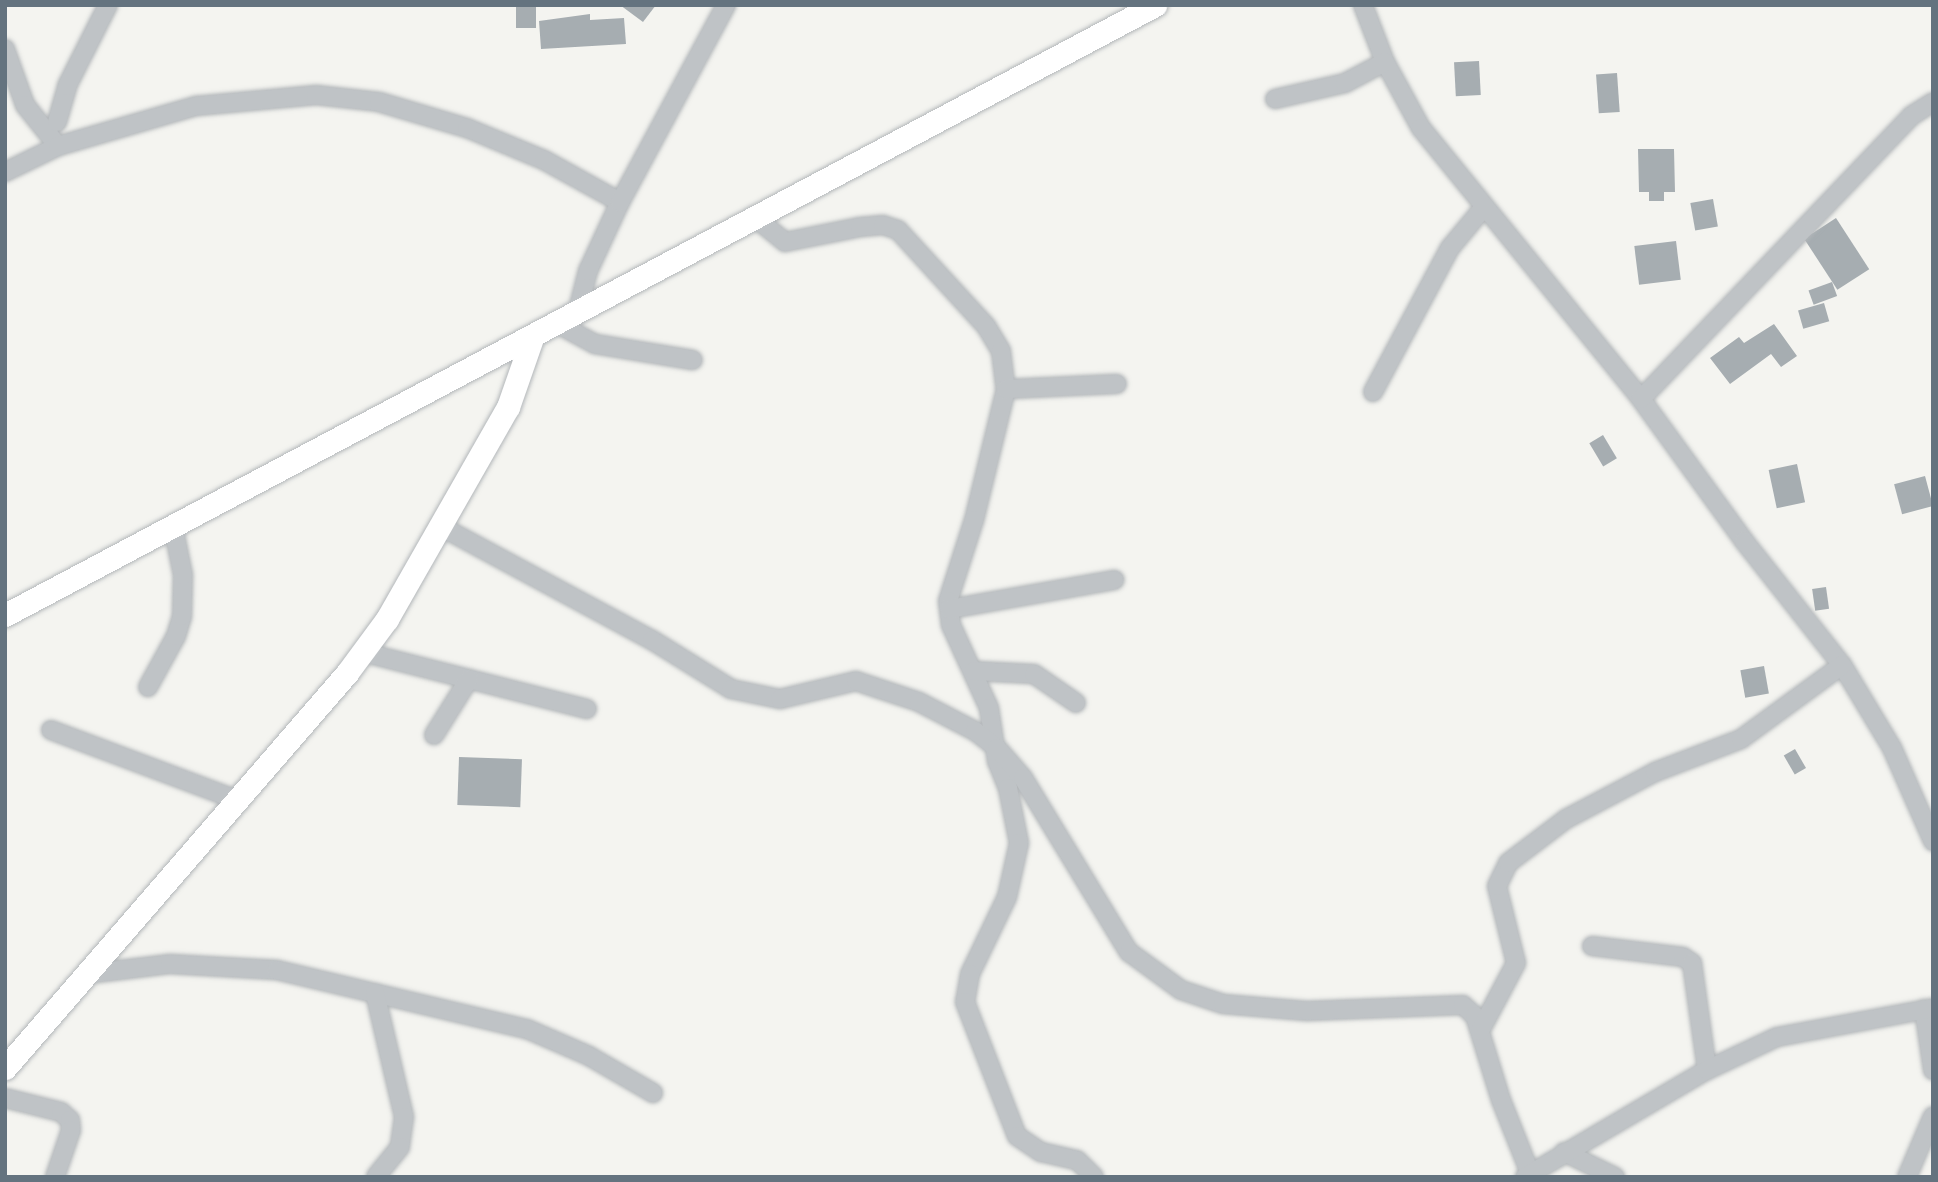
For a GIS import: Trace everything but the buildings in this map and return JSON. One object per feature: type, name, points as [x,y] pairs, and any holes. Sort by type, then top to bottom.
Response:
[{"type":"main road","points":[[5,615],[533,338],[752,216],[1155,5]]},
{"type":"main road","points":[[5,1068],[237,800],[387,619],[508,407],[533,338]]},
{"type":"street","points":[[57,122],[67,86],[108,5]]},
{"type":"street","points":[[693,359],[596,344],[568,319],[620,202],[726,5]]},
{"type":"street","points":[[1363,5],[1385,62],[1421,128],[1642,398],[1744,541],[1842,665],[1892,748],[1933,841]]},
{"type":"street","points":[[5,49],[25,105],[58,146]]},
{"type":"street","points":[[1275,99],[1345,83],[1385,62]]},
{"type":"street","points":[[5,172],[58,146],[196,106],[266,97],[316,96],[379,102],[418,111],[531,155],[620,202]]},
{"type":"street","points":[[1642,398],[1910,116],[1933,103]]},
{"type":"street","points":[[25,105],[57,122],[102,132]]},
{"type":"street","points":[[1373,392],[1450,248],[1484,207]]},
{"type":"street","points":[[752,216],[785,242],[860,227],[883,225],[898,230],[986,326],[1001,351],[1006,389],[949,609],[951,625],[989,708],[998,748],[997,761],[1016,822],[1016,870],[997,922],[970,974],[965,1002],[1017,1136],[1041,1152],[1077,1160],[1094,1177]]},
{"type":"street","points":[[1006,389],[1117,384]]},
{"type":"street","points":[[148,687],[176,636],[182,616],[183,575],[173,526]]},
{"type":"street","points":[[440,526],[652,640],[731,689],[780,699],[856,681],[919,702],[998,748],[1023,778],[1129,953],[1181,990],[1223,1004],[1307,1011],[1462,1005],[1475,1016],[1528,1175],[1707,1070],[1777,1037],[1928,1008],[1933,1070]]},
{"type":"street","points":[[949,609],[1114,580]]},
{"type":"street","points":[[362,652],[587,709]]},
{"type":"street","points":[[1480,1031],[1516,963],[1497,886],[1508,863],[1566,819],[1655,772],[1741,739],[1842,665]]},
{"type":"street","points":[[974,671],[1034,674],[1076,703]]},
{"type":"street","points":[[434,735],[469,679]]},
{"type":"street","points":[[51,730],[237,800]]},
{"type":"street","points":[[1591,946],[1683,957],[1692,963],[1707,1070]]},
{"type":"street","points":[[87,974],[215,963],[277,970],[527,1029],[589,1056],[653,1094]]},
{"type":"street","points":[[375,993],[404,1117],[400,1147],[376,1177]]},
{"type":"street","points":[[5,1098],[61,1112],[70,1120],[71,1130],[55,1177]]},
{"type":"street","points":[[1907,1177],[1933,1116]]},
{"type":"street","points":[[1564,1152],[1615,1177]]}]
